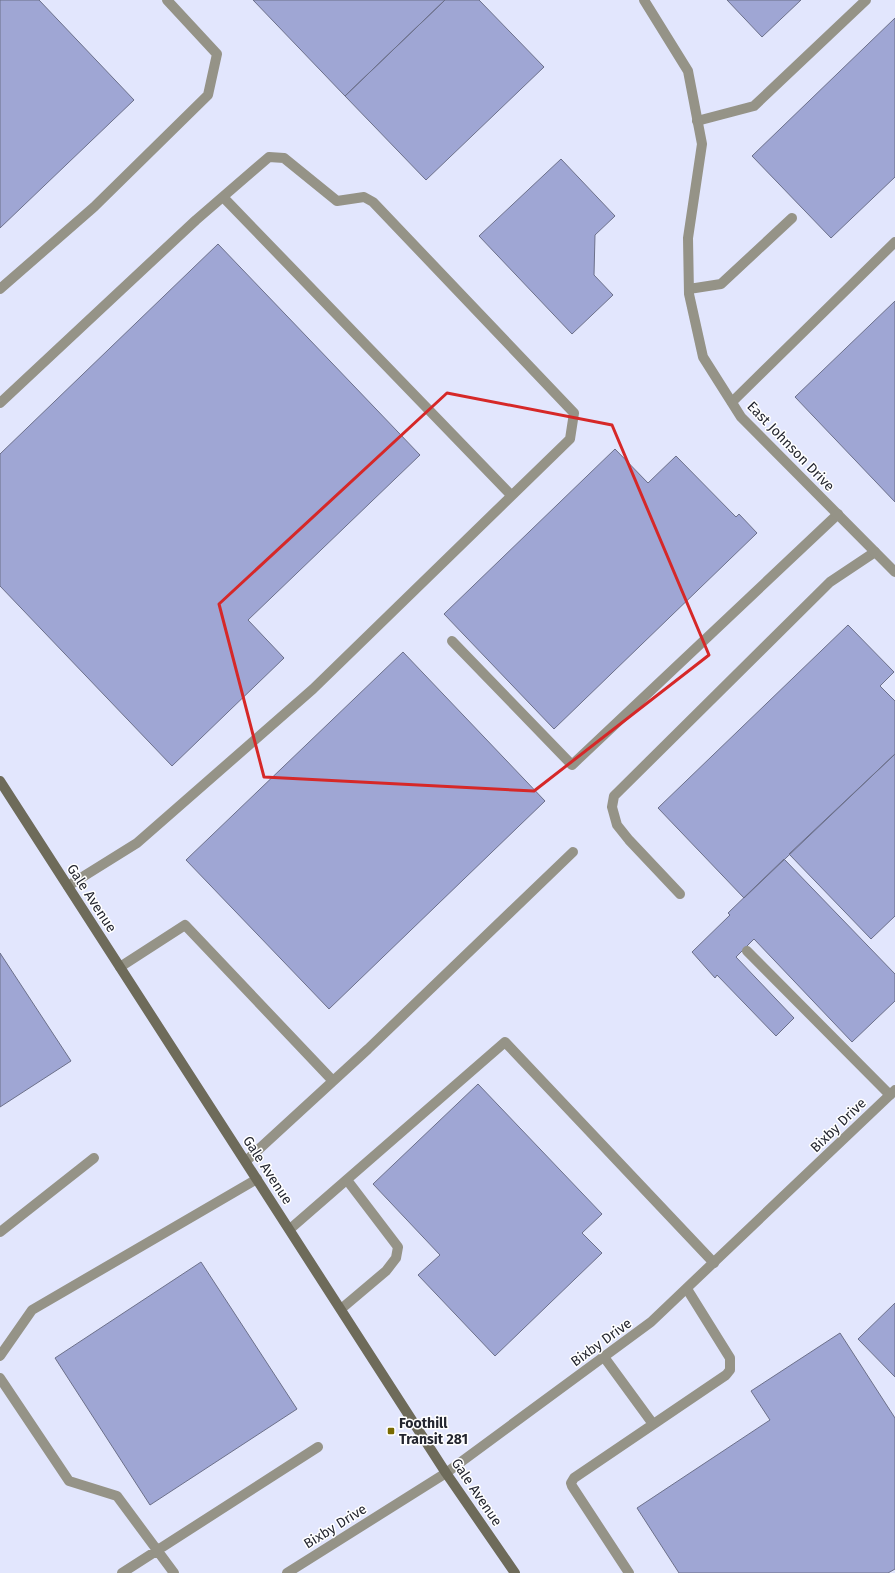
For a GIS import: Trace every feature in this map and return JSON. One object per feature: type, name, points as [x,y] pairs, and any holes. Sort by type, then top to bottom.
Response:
[{"type":"main road","name":"Gale Avenue","points":[[0,781],[446,1472],[515,1573]]},
{"type":"street","points":[[0,289],[94,207],[208,95],[217,54],[167,0]]},
{"type":"street","name":"East Johnson Drive","points":[[644,0],[688,71],[702,144],[688,238],[689,289],[703,357],[741,418],[895,572]]},
{"type":"street","points":[[697,121],[754,106],[866,0]]},
{"type":"street","points":[[0,403],[223,197],[269,157],[284,158],[337,201],[364,197],[373,202],[574,413],[570,439],[307,694],[137,843],[68,886]]},
{"type":"street","points":[[223,197],[511,495]]},
{"type":"street","points":[[689,289],[721,284],[792,218]]},
{"type":"street","points":[[732,402],[895,242]]},
{"type":"street","points":[[452,641],[572,765],[838,514]]},
{"type":"street","points":[[680,894],[617,825],[612,808],[614,796],[830,582],[875,552]]},
{"type":"street","points":[[246,1161],[368,1049],[573,852]]},
{"type":"street","points":[[120,967],[185,925],[333,1081]]},
{"type":"street","points":[[747,951],[892,1093]]},
{"type":"street","points":[[290,1229],[505,1042],[714,1263]]},
{"type":"street","name":"Bixby Drive","points":[[287,1573],[446,1472],[651,1322],[892,1093]]},
{"type":"street","points":[[0,1232],[94,1158]]},
{"type":"street","points":[[0,1356],[32,1310],[257,1179]]},
{"type":"street","points":[[341,1309],[386,1271],[396,1258],[398,1247],[347,1180]]},
{"type":"street","points":[[629,1573],[571,1483],[574,1478],[726,1375],[730,1370],[730,1358],[687,1289]]},
{"type":"street","points":[[604,1357],[653,1424]]},
{"type":"street","points":[[0,1378],[69,1481],[117,1496],[174,1573]]},
{"type":"street","points":[[122,1573],[318,1447]]},
{"type":"highlighted area","points":[[447,393],[612,425],[709,655],[534,791],[264,777],[219,604]]},
{"type":"building","points":[[0,0],[39,0],[134,100],[0,228]]},
{"type":"building","points":[[253,0],[445,0],[345,96]]},
{"type":"building","points":[[445,0],[479,0],[544,67],[426,180],[345,96]]},
{"type":"building","points":[[727,0],[801,0],[762,37]]},
{"type":"building","points":[[895,18],[895,177],[831,238],[752,156]]},
{"type":"building","points":[[561,159],[615,216],[595,235],[594,275],[613,295],[572,334],[479,236]]},
{"type":"building","points":[[218,244],[420,455],[248,620],[284,658],[172,766],[0,586],[0,454]]},
{"type":"building","points":[[895,301],[895,502],[795,397]]},
{"type":"building","points":[[615,449],[648,483],[676,456],[736,517],[739,514],[757,533],[554,729],[444,614]]},
{"type":"building","points":[[848,625],[894,672],[880,686],[895,701],[895,754],[744,898],[658,808]]},
{"type":"building","points":[[403,652],[545,801],[329,1009],[186,860]]},
{"type":"building","points":[[895,754],[895,916],[871,939],[789,854]]},
{"type":"building","points":[[784,859],[895,974],[895,1001],[852,1042],[754,939],[736,957],[794,1018],[776,1036],[717,975],[715,978],[692,952],[730,915],[728,913]]},
{"type":"building","points":[[0,953],[71,1061],[0,1107]]},
{"type":"building","points":[[478,1084],[602,1214],[582,1233],[602,1253],[495,1356],[418,1275],[440,1255],[373,1184]]},
{"type":"building","points":[[201,1262],[297,1409],[150,1505],[55,1358]]},
{"type":"building","points":[[895,1303],[895,1377],[858,1339]]},
{"type":"building","points":[[840,1333],[895,1418],[895,1569],[888,1573],[679,1573],[637,1508],[770,1420],[751,1391]]},
{"type":"place","name":"Foothill Transit 281","points":[[391,1431]]}]
